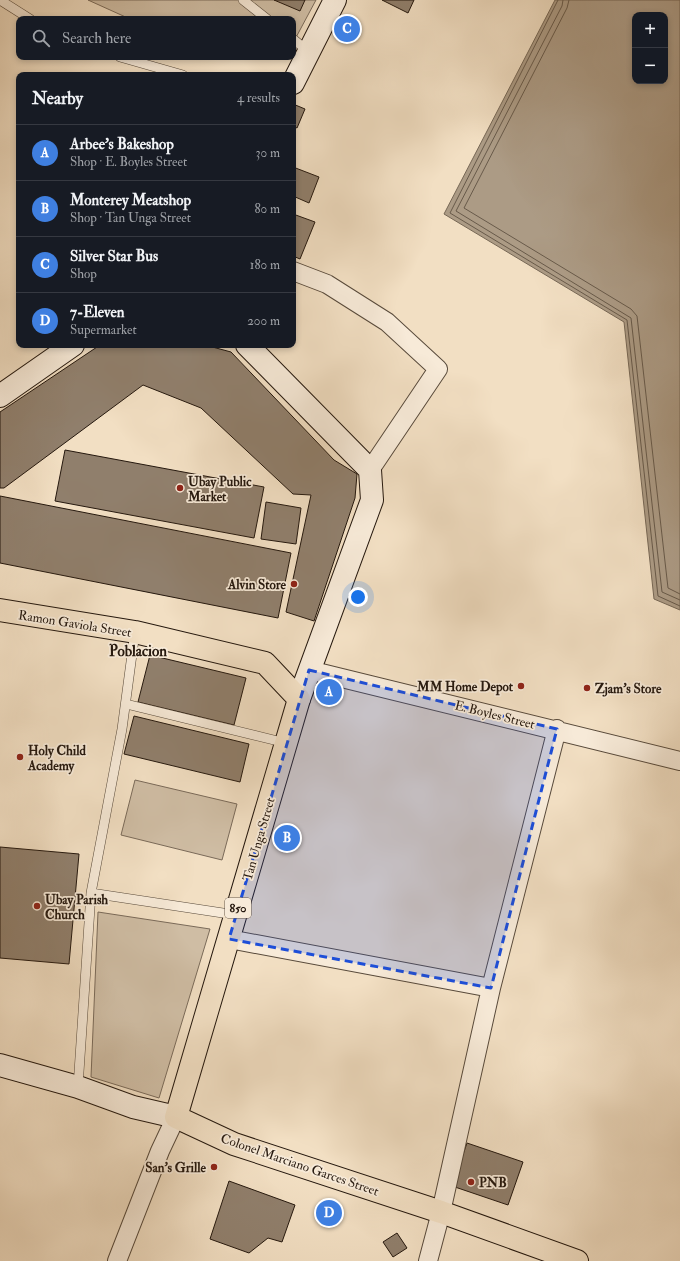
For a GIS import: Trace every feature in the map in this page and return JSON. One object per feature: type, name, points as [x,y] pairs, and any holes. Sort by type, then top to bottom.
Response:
[{"type":"main road","name":"Ramon Gaviola Street","points":[[0,610],[135,632],[265,663],[299,699]]},
{"type":"main road","name":"Tan Unga Street","points":[[176,1117],[299,699]]},
{"type":"main road","name":"Colonel Marciano Garces Street","points":[[176,1117],[234,1144],[441,1212],[577,1261]]},
{"type":"street","points":[[295,72],[301,46],[335,0]]},
{"type":"street","points":[[296,272],[327,284],[387,322],[438,369],[370,470],[372,500],[299,699]]},
{"type":"street","points":[[0,396],[69,348]]},
{"type":"street","points":[[250,348],[370,470]]},
{"type":"street","name":"E. Boyles Street","points":[[309,670],[557,729],[680,761]]},
{"type":"street","points":[[428,1261],[441,1212],[492,988],[557,729]]},
{"type":"street","points":[[229,939],[492,988]]},
{"type":"street","name":"Colonel Marciano Garces Street","points":[[0,1065],[78,1087],[133,1107],[176,1117]]},
{"type":"street","points":[[117,1261],[160,1151],[176,1117]]},
{"type":"lane","points":[[0,0],[25,16]]},
{"type":"lane","points":[[243,0],[263,16]]},
{"type":"lane","points":[[130,60],[172,72]]},
{"type":"lane","points":[[78,1087],[91,893],[126,704],[135,632]]},
{"type":"lane","points":[[126,704],[286,743]]},
{"type":"lane","points":[[91,893],[236,915]]},
{"type":"highlighted area","points":[[309,670],[557,729],[491,988],[229,939]]},
{"type":"shaded area","points":[[88,0],[316,0],[296,37],[296,16],[123,16]]},
{"type":"shaded area","points":[[135,780],[237,804],[222,860],[121,835]]},
{"type":"shaded area","points":[[98,912],[210,929],[159,1098],[91,1077]]},
{"type":"water","points":[[555,0],[680,0],[680,610],[654,599],[624,322],[444,214]]},
{"type":"building","points":[[274,0],[305,0],[300,11]]},
{"type":"building","points":[[382,0],[414,0],[408,13]]},
{"type":"building","points":[[296,105],[305,109],[296,128]]},
{"type":"building","points":[[296,168],[319,177],[309,203],[296,197]]},
{"type":"building","points":[[296,215],[315,222],[300,259],[296,257]]},
{"type":"building","points":[[96,348],[216,348],[231,352],[334,460],[357,474],[355,498],[314,621],[286,612],[311,495],[293,494],[201,408],[143,385],[4,488],[0,488],[0,412]]},
{"type":"building","points":[[65,450],[264,487],[254,538],[55,501]]},
{"type":"building","points":[[0,496],[291,553],[278,618],[0,563]]},
{"type":"building","points":[[266,502],[301,508],[296,544],[261,539]]},
{"type":"building","points":[[150,655],[246,678],[234,725],[138,702]]},
{"type":"building","points":[[134,716],[249,744],[240,782],[124,754]]},
{"type":"building","name":"Ubay Parish Church","points":[[0,847],[79,854],[69,964],[0,958]]},
{"type":"building","points":[[467,1143],[523,1162],[508,1205],[452,1186]]},
{"type":"building","points":[[229,1181],[295,1205],[282,1242],[268,1238],[249,1253],[210,1239]]},
{"type":"building","points":[[397,1233],[407,1248],[393,1257],[383,1242]]},
{"type":"place","name":"Silver Star Bus","points":[[347,29]]},
{"type":"place","name":"Ubay Public Market","points":[[180,488]]},
{"type":"place","name":"Alvin Store","points":[[294,584]]},
{"type":"place","name":"MM Home Depot","points":[[521,686]]},
{"type":"place","name":"Zjam's Store","points":[[587,688]]},
{"type":"place","name":"Arbee's Bakeshop","points":[[329,692]]},
{"type":"place","name":"Holy Child Academy","points":[[20,757]]},
{"type":"place","name":"Monterey Meatshop","points":[[287,838]]},
{"type":"place","name":"Ubay Parish Church","points":[[37,906]]},
{"type":"place","name":"San's Grille","points":[[214,1167]]},
{"type":"place","name":"PNB","points":[[471,1182]]},
{"type":"place","name":"7-Eleven","points":[[329,1213]]},
{"type":"district","name":"Poblacion","points":[[138,651]]}]
